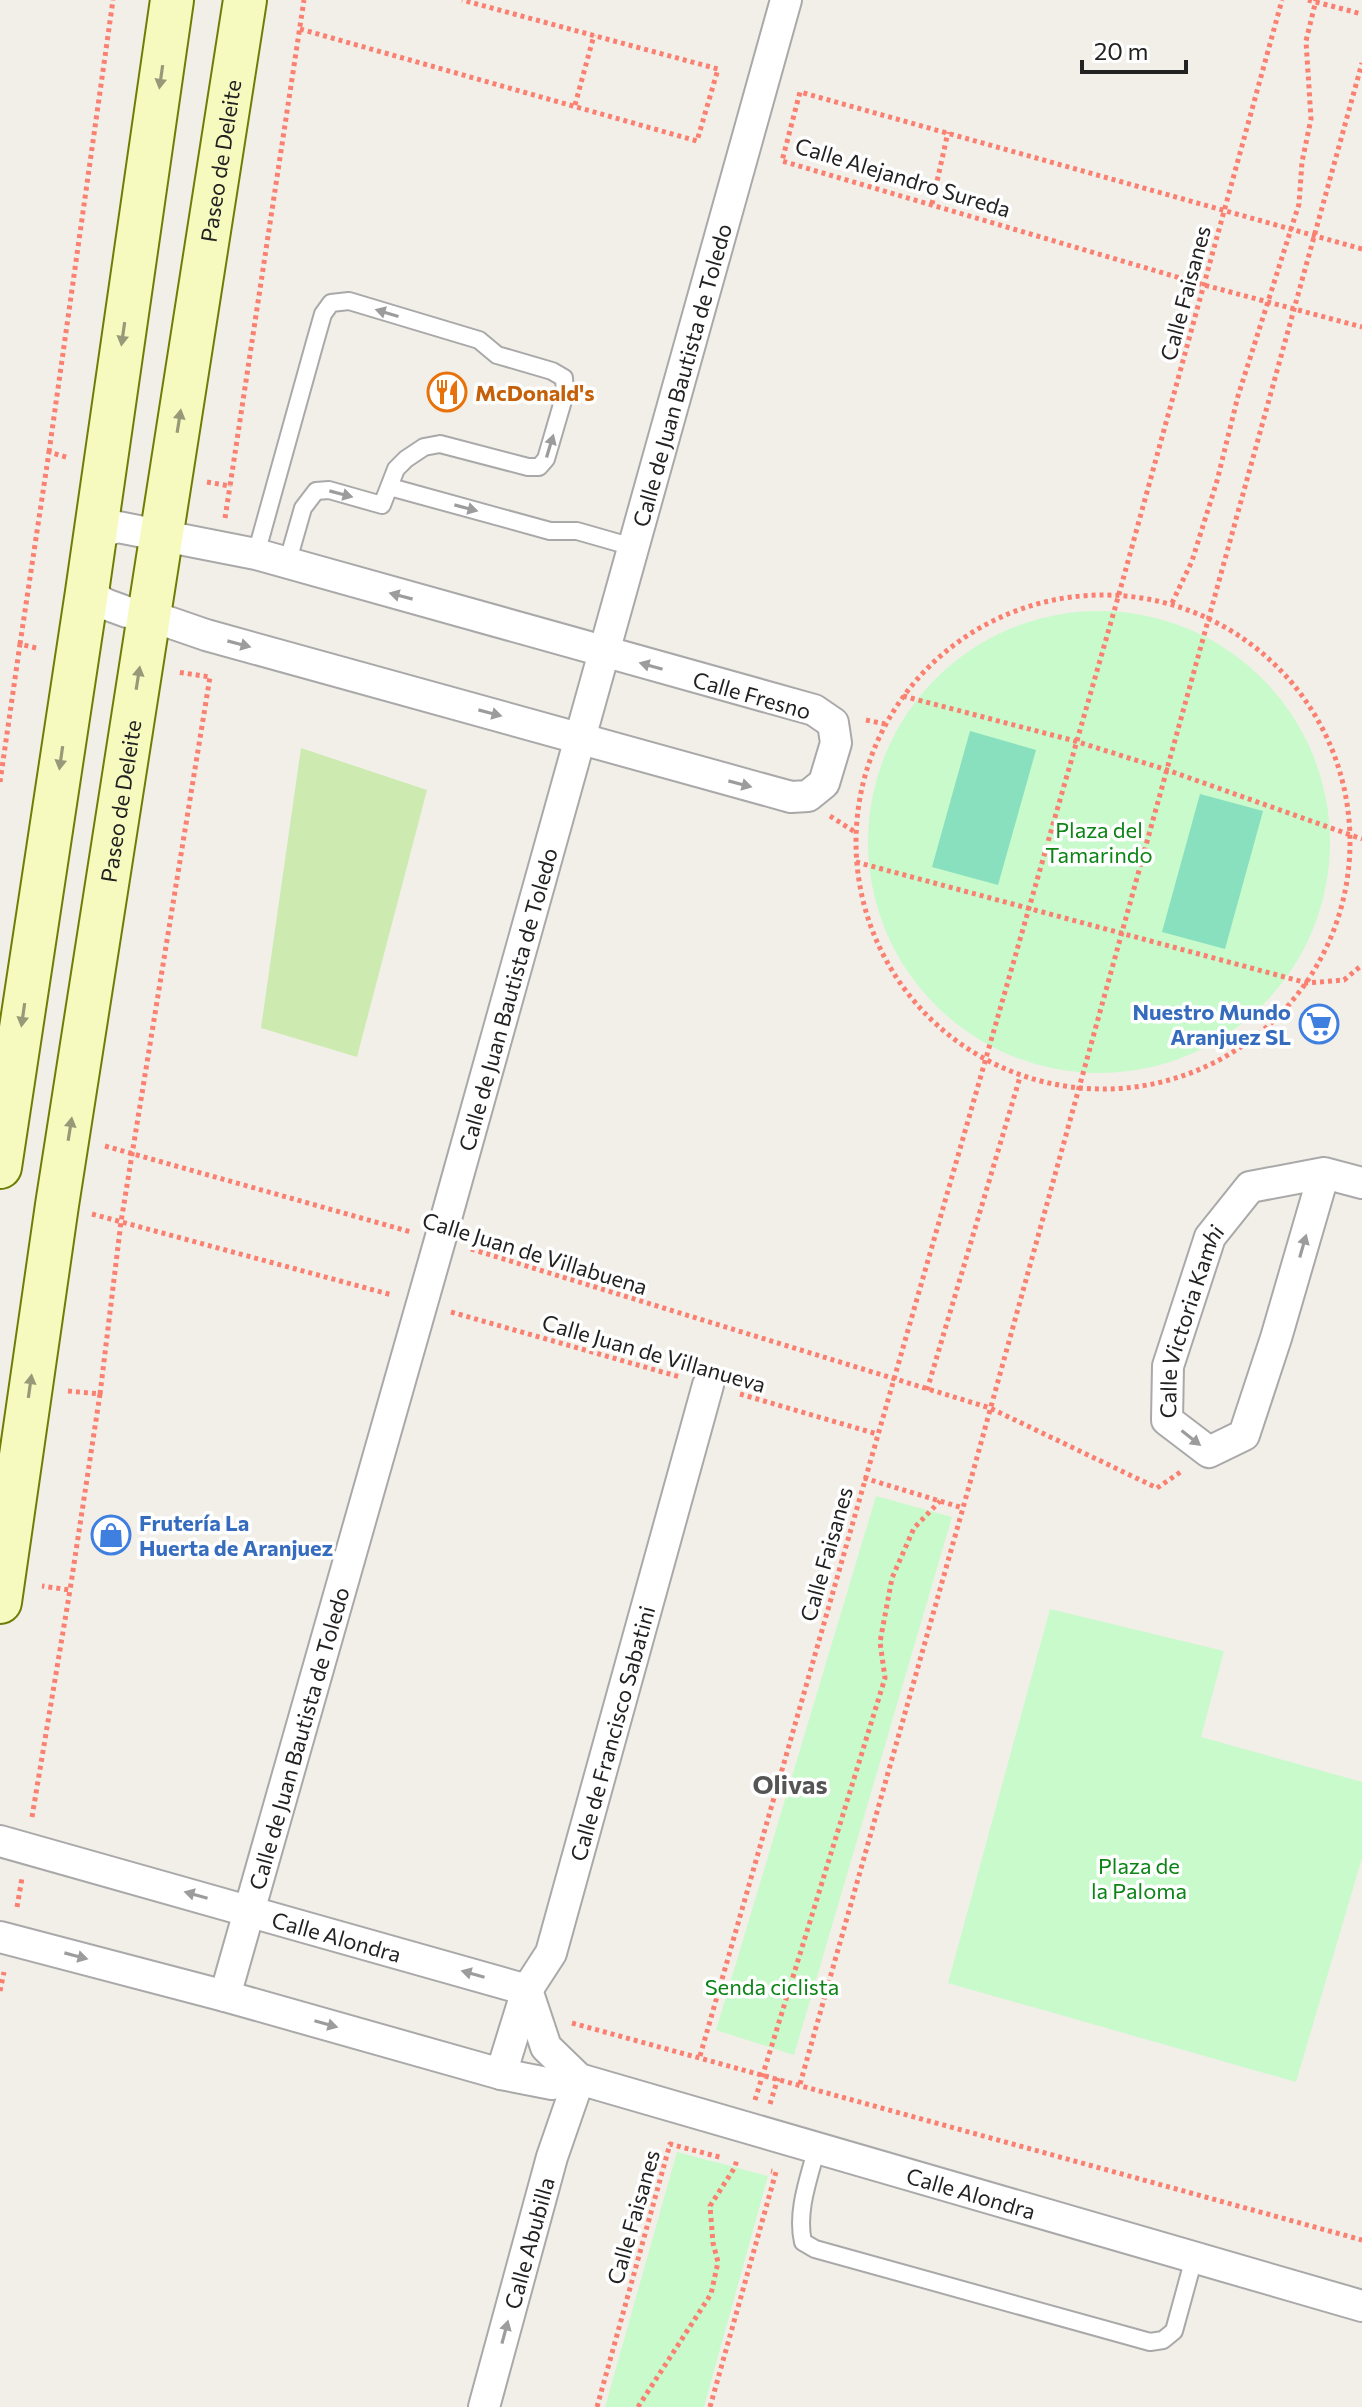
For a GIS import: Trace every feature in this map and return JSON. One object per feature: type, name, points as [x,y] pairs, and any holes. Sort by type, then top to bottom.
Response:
[{"type":"main road","points":[[0,1167],[172,0]]},
{"type":"main road","name":"Paseo de Deleite","points":[[2,1591],[11,1439],[30,1388],[245,0]]},
{"type":"street","name":"Calle de Juan Bautista de Toledo","points":[[225,1996],[581,740],[786,0]]},
{"type":"street","name":"Calle Fresno","points":[[87,592],[105,604],[127,612],[148,615],[206,635],[791,797],[808,796],[824,783],[836,743],[833,723],[814,710],[256,554],[118,527],[94,534]]},
{"type":"street","name":"Calle Victoria Kamhi","points":[[1209,1452],[1167,1420],[1167,1406],[1168,1366],[1210,1237],[1250,1187],[1324,1173],[1362,1183]]},
{"type":"street","points":[[1209,1452],[1244,1435],[1324,1173]]},
{"type":"street","name":"Calle de Francisco Sabatini","points":[[501,2074],[527,1990],[551,1953],[708,1385]]},
{"type":"street","name":"Calle Alondra","points":[[13,1845],[527,1990],[546,2047],[579,2079]]},
{"type":"street","name":"Calle Alondra","points":[[6,1938],[501,2074],[552,2084],[579,2079],[1362,2306]]},
{"type":"street","name":"Calle Abubilla","points":[[484,2407],[552,2157],[579,2079]]},
{"type":"lane","points":[[256,554],[323,314],[331,303],[349,301],[479,340],[497,355],[552,371],[564,378],[565,394],[546,459],[539,467],[528,467],[440,444],[424,447],[396,469],[382,505],[329,490],[316,491],[303,508],[287,564]]},
{"type":"lane","points":[[390,487],[550,531],[577,531],[633,547]]},
{"type":"lane","points":[[817,2147],[802,2203],[801,2234],[803,2242],[815,2249],[1150,2342],[1163,2340],[1174,2331],[1194,2258]]},
{"type":"path","points":[[0,782],[113,0]]},
{"type":"path","points":[[170,477],[230,486],[304,0]]},
{"type":"path","points":[[300,29],[697,141],[718,69],[462,0]]},
{"type":"path","name":"Calle Faisanes","points":[[700,2056],[1119,594],[1282,0]]},
{"type":"path","points":[[1308,0],[1330,3],[1362,14]]},
{"type":"path","points":[[1172,603],[1192,561],[1217,481],[1238,396],[1299,204],[1302,162],[1311,119],[1306,41],[1316,1]]},
{"type":"path","points":[[575,105],[594,35]]},
{"type":"path","points":[[800,2084],[1123,933],[1362,63]]},
{"type":"path","name":"Calle Alejandro Sureda","points":[[1362,249],[800,92],[782,161],[1204,285],[1362,327]]},
{"type":"path","points":[[932,204],[948,132]]},
{"type":"path","points":[[49,452],[103,467]]},
{"type":"path","points":[[1119,594],[1172,603],[1209,617],[1266,654],[1310,705],[1340,767],[1351,834],[1347,887],[1336,925],[1307,983],[1263,1032],[1207,1068],[1144,1087],[1078,1090],[1020,1077],[985,1061],[935,1025],[895,979],[868,923],[856,862],[855,832],[870,758],[885,724],[903,696],[946,651],[998,617],[1057,598],[1119,594]]},
{"type":"path","points":[[20,644],[76,656]]},
{"type":"path","points":[[0,1991],[13,1845],[70,1590],[100,1394],[121,1222],[210,677],[140,665]]},
{"type":"path","points":[[903,696],[1075,741],[1362,839]]},
{"type":"path","points":[[856,862],[1307,983],[1344,980],[1362,965]]},
{"type":"path","points":[[927,1390],[1020,1077]]},
{"type":"path","name":"Calle Juan de Villabuena","points":[[69,1136],[440,1240],[990,1408],[1157,1488],[1209,1452]]},
{"type":"path","points":[[57,1205],[422,1303]]},
{"type":"path","name":"Calle Juan de Villanueva","points":[[422,1303],[877,1434]]},
{"type":"path","points":[[30,1388],[100,1394]]},
{"type":"path","points":[[864,1478],[963,1508]]},
{"type":"path","points":[[638,2407],[711,2294],[718,2262],[710,2206],[737,2162],[885,1678],[880,1642],[892,1578],[914,1528],[940,1501]]},
{"type":"path","points":[[2,1591],[70,1590]]},
{"type":"path","points":[[567,2022],[1362,2240]]},
{"type":"path","name":"Calle Faisanes","points":[[597,2407],[670,2144],[744,2164]]},
{"type":"path","points":[[710,2407],[776,2172],[764,2169]]},
{"type":"green space","name":"Plaza del Tamarindo","points":[[1099,611],[1144,615],[1188,628],[1228,650],[1263,678],[1291,713],[1313,753],[1326,797],[1330,842],[1326,887],[1313,931],[1291,971],[1263,1006],[1228,1034],[1188,1056],[1144,1069],[1099,1073],[1054,1069],[1010,1056],[970,1034],[935,1006],[907,971],[885,931],[872,887],[868,842],[872,797],[885,753],[907,713],[935,678],[970,650],[1010,628],[1054,615]]},
{"type":"green space","points":[[970,731],[1036,750],[998,885],[932,867]]},
{"type":"green space","points":[[301,748],[427,790],[357,1057],[261,1028]]},
{"type":"green space","points":[[1200,794],[1263,811],[1225,949],[1162,932]]},
{"type":"green space","name":"Senda ciclista","points":[[876,1496],[952,1517],[794,2055],[716,2030]]},
{"type":"green space","name":"Plaza de la Paloma","points":[[1050,1609],[1224,1651],[1201,1737],[1362,1782],[1362,1858],[1296,2082],[948,1983]]},
{"type":"green space","points":[[677,2152],[768,2176],[704,2407],[605,2407]]},
{"type":"place","name":"McDonald's","points":[[447,392]]},
{"type":"place","name":"Nuestro Mundo Aranjuez SL","points":[[1319,1024]]},
{"type":"place","name":"Frutería La Huerta de Aranjuez","points":[[111,1535]]},
{"type":"district","name":"Olivas","points":[[790,1783]]}]
